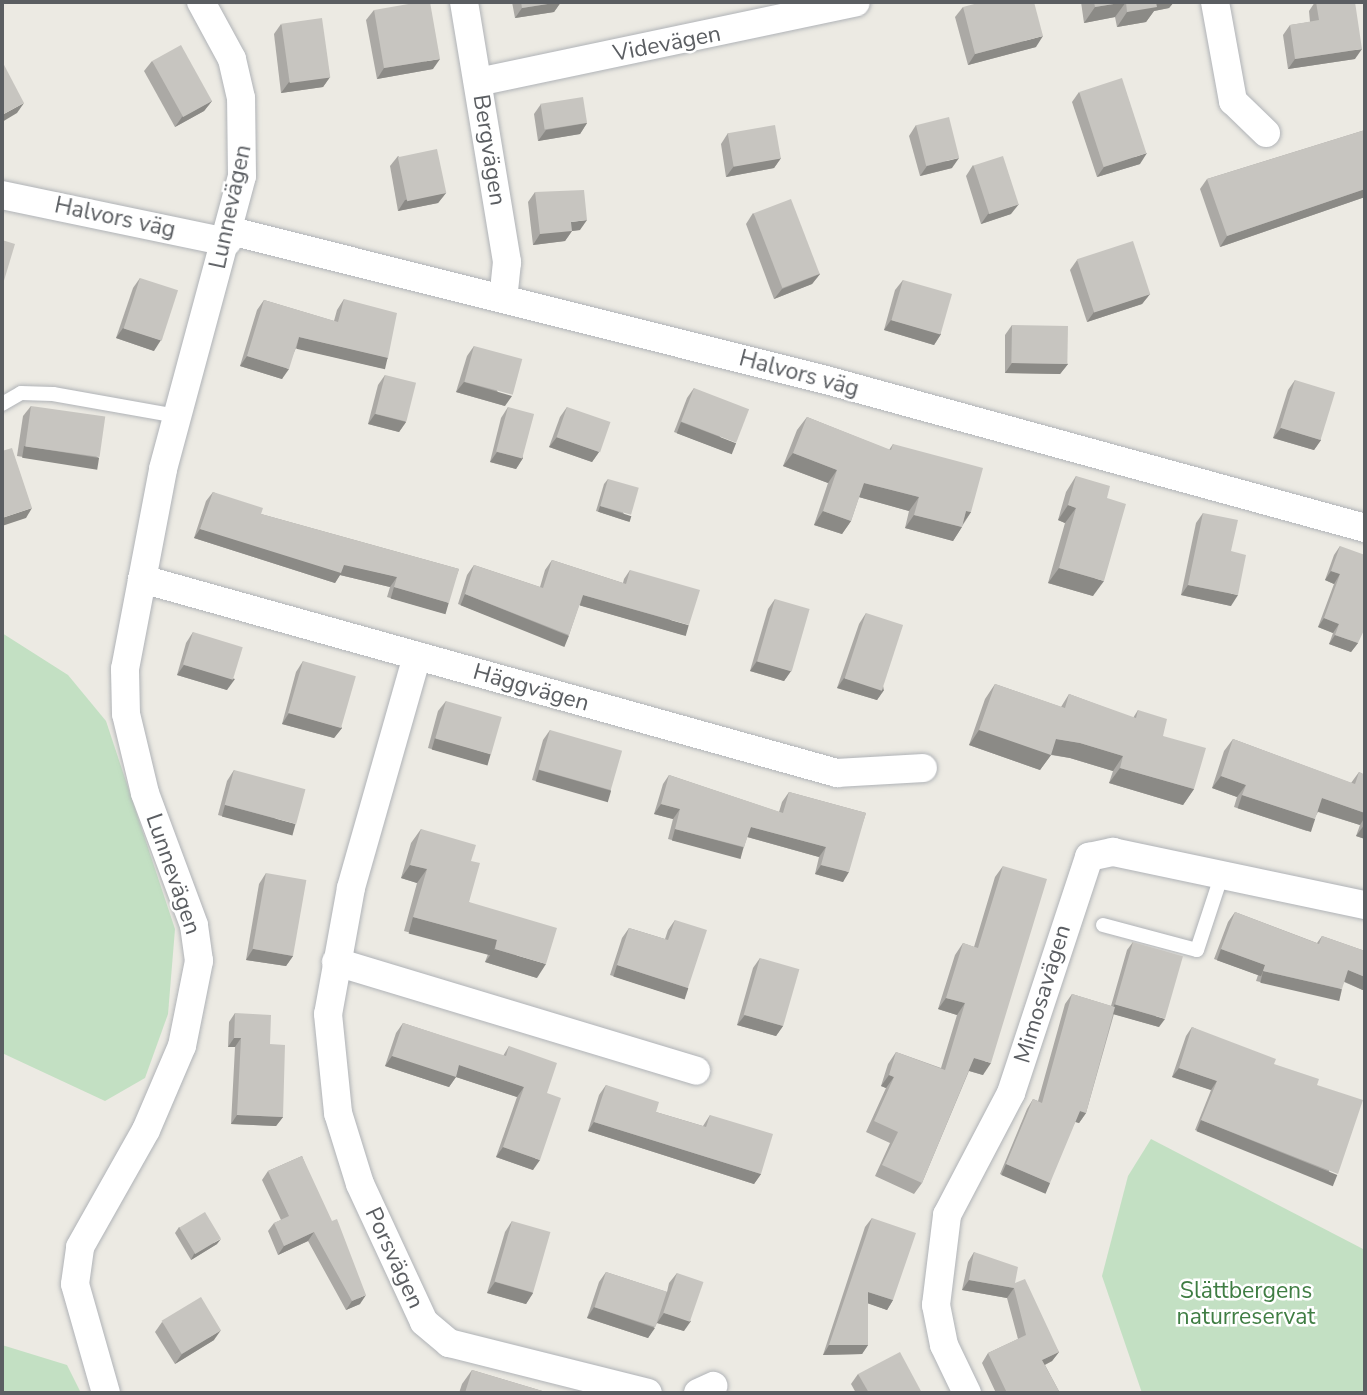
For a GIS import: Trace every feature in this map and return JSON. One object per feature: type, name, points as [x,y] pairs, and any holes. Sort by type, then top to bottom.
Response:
[{"type":"street","name":"Lunnevägen","points":[[106,1393],[75,1284],[80,1247],[146,1130],[182,1046],[199,961],[194,925],[145,793],[126,714],[125,669],[176,416],[229,237],[246,137],[232,59],[201,2]]},
{"type":"street","name":"Bergvägen","points":[[464,2],[507,262],[503,298]]},
{"type":"street","name":"Videvägen","points":[[478,82],[856,2]]},
{"type":"street","points":[[1215,2],[1233,100],[1266,133]]},
{"type":"street","name":"Halvors väg","points":[[2,195],[229,237],[503,298],[1365,528]]},
{"type":"street","name":"Häggvägen","points":[[142,579],[836,773],[923,768]]},
{"type":"street","name":"Porsvägen","points":[[417,656],[336,962],[328,1014],[338,1113],[360,1184],[424,1322],[449,1342],[648,1393]]},
{"type":"street","name":"Mimosavägen","points":[[967,1393],[944,1345],[936,1304],[944,1227],[968,1165],[1011,1093],[1089,857],[1113,852],[1365,905]]},
{"type":"street","points":[[336,962],[696,1071]]},
{"type":"lane","points":[[2,404],[21,394],[53,394],[176,416]]},
{"type":"lane","points":[[1103,925],[1197,950],[1222,874]]},
{"type":"green space","points":[[2,633],[68,675],[106,721],[175,929],[168,1014],[145,1078],[105,1101],[2,1053]]},
{"type":"green space","name":"Slättbergens naturreservat","points":[[1151,1139],[1365,1250],[1365,1393],[1142,1393],[1102,1276],[1128,1176]]},
{"type":"green space","points":[[2,1345],[67,1365],[81,1393],[2,1393]]},
{"type":"building","points":[[430,2],[440,59],[384,68],[374,10]]},
{"type":"building","points":[[521,2],[560,2],[522,8]]},
{"type":"building","points":[[982,2],[1034,2],[1043,36],[975,54],[963,7]]},
{"type":"building","points":[[1094,2],[1126,2],[1095,7]]},
{"type":"building","points":[[1126,2],[1156,2],[1157,7],[1127,12]]},
{"type":"building","points":[[1316,2],[1355,2],[1362,49],[1295,59],[1290,25],[1319,20]]},
{"type":"building","points":[[322,18],[330,77],[290,83],[281,24]]},
{"type":"building","points":[[181,45],[212,101],[183,117],[152,61]]},
{"type":"building","points":[[2,61],[24,103],[2,115]]},
{"type":"building","points":[[1122,78],[1146,153],[1104,167],[1079,92]]},
{"type":"building","points":[[583,97],[587,123],[545,129],[541,104]]},
{"type":"building","points":[[949,117],[959,158],[926,166],[916,125]]},
{"type":"building","points":[[775,125],[781,158],[734,167],[728,133]]},
{"type":"building","points":[[1365,130],[1365,189],[1227,236],[1207,179]]},
{"type":"building","points":[[437,149],[446,193],[407,201],[398,157]]},
{"type":"building","points":[[1003,156],[1019,205],[989,214],[974,166]]},
{"type":"building","points":[[584,190],[587,220],[571,222],[572,231],[540,234],[535,192]]},
{"type":"building","points":[[791,199],[820,274],[782,288],[754,213]]},
{"type":"building","points":[[2,240],[15,244],[3,284],[2,284]]},
{"type":"building","points":[[1133,241],[1150,294],[1094,312],[1077,259]]},
{"type":"building","points":[[140,278],[178,290],[162,341],[124,328]]},
{"type":"building","points":[[903,280],[952,294],[940,334],[891,320]]},
{"type":"building","points":[[344,299],[397,313],[388,358],[299,337],[289,369],[247,356],[264,300],[338,322]]},
{"type":"building","points":[[1012,325],[1068,326],[1067,364],[1011,363]]},
{"type":"building","points":[[474,346],[522,359],[513,395],[464,382]]},
{"type":"building","points":[[385,375],[416,383],[406,422],[375,414]]},
{"type":"building","points":[[1295,380],[1335,392],[1321,440],[1280,428]]},
{"type":"building","points":[[694,388],[749,409],[736,443],[681,422]]},
{"type":"building","points":[[31,406],[105,416],[100,457],[25,447]]},
{"type":"building","points":[[508,407],[534,414],[522,458],[496,451]]},
{"type":"building","points":[[567,407],[610,422],[600,452],[557,437]]},
{"type":"building","points":[[807,417],[891,450],[893,444],[983,468],[971,512],[966,511],[962,527],[914,515],[919,497],[864,483],[851,521],[823,511],[837,470],[793,453]]},
{"type":"building","points":[[12,448],[32,508],[2,518],[2,451]]},
{"type":"building","points":[[1076,476],[1110,486],[1107,498],[1126,504],[1104,581],[1059,568],[1076,508],[1068,505]]},
{"type":"building","points":[[608,479],[639,488],[631,515],[600,506]]},
{"type":"building","points":[[213,492],[263,508],[261,514],[459,569],[449,603],[394,587],[397,577],[344,565],[341,573],[200,529]]},
{"type":"building","points":[[1203,513],[1238,520],[1231,551],[1246,555],[1238,595],[1188,585]]},
{"type":"building","points":[[1340,546],[1365,555],[1365,628],[1358,643],[1335,635],[1339,624],[1324,618],[1340,574],[1331,571]]},
{"type":"building","points":[[552,560],[626,584],[630,570],[700,590],[689,625],[583,595],[569,635],[465,594],[474,565],[543,588]]},
{"type":"building","points":[[775,599],[810,609],[792,671],[757,661]]},
{"type":"building","points":[[866,613],[903,625],[882,691],[845,679]]},
{"type":"building","points":[[193,632],[243,647],[233,680],[183,665]]},
{"type":"building","points":[[303,661],[356,676],[341,728],[288,713]]},
{"type":"building","points":[[995,684],[1065,708],[1069,694],[1136,718],[1138,710],[1167,719],[1163,736],[1206,748],[1194,789],[1120,768],[1123,756],[1080,743],[1056,739],[1051,755],[979,730]]},
{"type":"building","points":[[446,701],[502,717],[491,754],[435,738]]},
{"type":"building","points":[[550,730],[622,751],[611,790],[539,769]]},
{"type":"building","points":[[1233,739],[1355,784],[1359,772],[1365,775],[1365,813],[1322,798],[1315,819],[1242,795],[1246,785],[1221,776]]},
{"type":"building","points":[[234,770],[305,789],[296,824],[225,805]]},
{"type":"building","points":[[669,775],[783,813],[789,792],[866,813],[849,872],[821,865],[826,847],[751,827],[744,847],[675,829],[680,809],[661,804]]},
{"type":"building","points":[[421,829],[476,845],[471,861],[480,863],[469,902],[557,928],[546,964],[495,949],[497,940],[413,917],[427,869],[410,865]]},
{"type":"building","points":[[1003,866],[1047,879],[991,1063],[974,1058],[922,1183],[882,1165],[898,1132],[874,1121],[894,1077],[889,1075],[896,1052],[945,1070],[965,1003],[946,998],[963,943],[978,948]]},
{"type":"building","points":[[266,873],[306,880],[293,956],[253,949]]},
{"type":"building","points":[[1235,912],[1319,944],[1322,936],[1365,951],[1365,977],[1348,970],[1342,989],[1263,971],[1265,965],[1221,949]]},
{"type":"building","points":[[675,920],[707,930],[688,988],[617,965],[629,928],[668,940]]},
{"type":"building","points":[[1133,942],[1183,956],[1165,1019],[1115,1004]]},
{"type":"building","points":[[760,958],[799,969],[783,1026],[744,1015]]},
{"type":"building","points":[[1072,994],[1115,1007],[1086,1113],[1080,1111],[1050,1183],[1006,1164],[1033,1099],[1042,1103]]},
{"type":"building","points":[[235,1013],[271,1015],[270,1044],[285,1045],[283,1117],[237,1115],[241,1038],[234,1038]]},
{"type":"building","points":[[403,1023],[506,1056],[509,1046],[557,1063],[547,1093],[561,1098],[540,1160],[503,1147],[524,1087],[459,1065],[456,1077],[392,1056]]},
{"type":"building","points":[[1192,1027],[1276,1059],[1274,1064],[1319,1079],[1317,1085],[1363,1100],[1338,1174],[1201,1120],[1217,1081],[1179,1068]]},
{"type":"building","points":[[606,1085],[659,1102],[656,1112],[706,1127],[710,1115],[773,1134],[761,1174],[594,1122]]},
{"type":"building","points":[[302,1156],[332,1221],[337,1219],[366,1295],[352,1301],[314,1232],[284,1246],[274,1223],[289,1216],[268,1171]]},
{"type":"building","points":[[205,1212],[221,1239],[195,1254],[179,1227]]},
{"type":"building","points":[[872,1218],[916,1233],[893,1300],[868,1292],[868,1345],[829,1345]]},
{"type":"building","points":[[512,1221],[550,1232],[533,1293],[495,1282]]},
{"type":"building","points":[[974,1252],[1018,1267],[1015,1283],[1025,1279],[1059,1352],[1042,1360],[1060,1393],[1007,1393],[988,1353],[1026,1335],[1014,1288],[969,1280]]},
{"type":"building","points":[[606,1272],[667,1292],[655,1327],[595,1307]]},
{"type":"building","points":[[677,1273],[703,1282],[690,1322],[663,1313]]},
{"type":"building","points":[[201,1297],[221,1330],[182,1354],[162,1321]]},
{"type":"building","points":[[900,1352],[922,1393],[869,1393],[858,1374]]},
{"type":"building","points":[[472,1370],[549,1393],[465,1393]]}]
